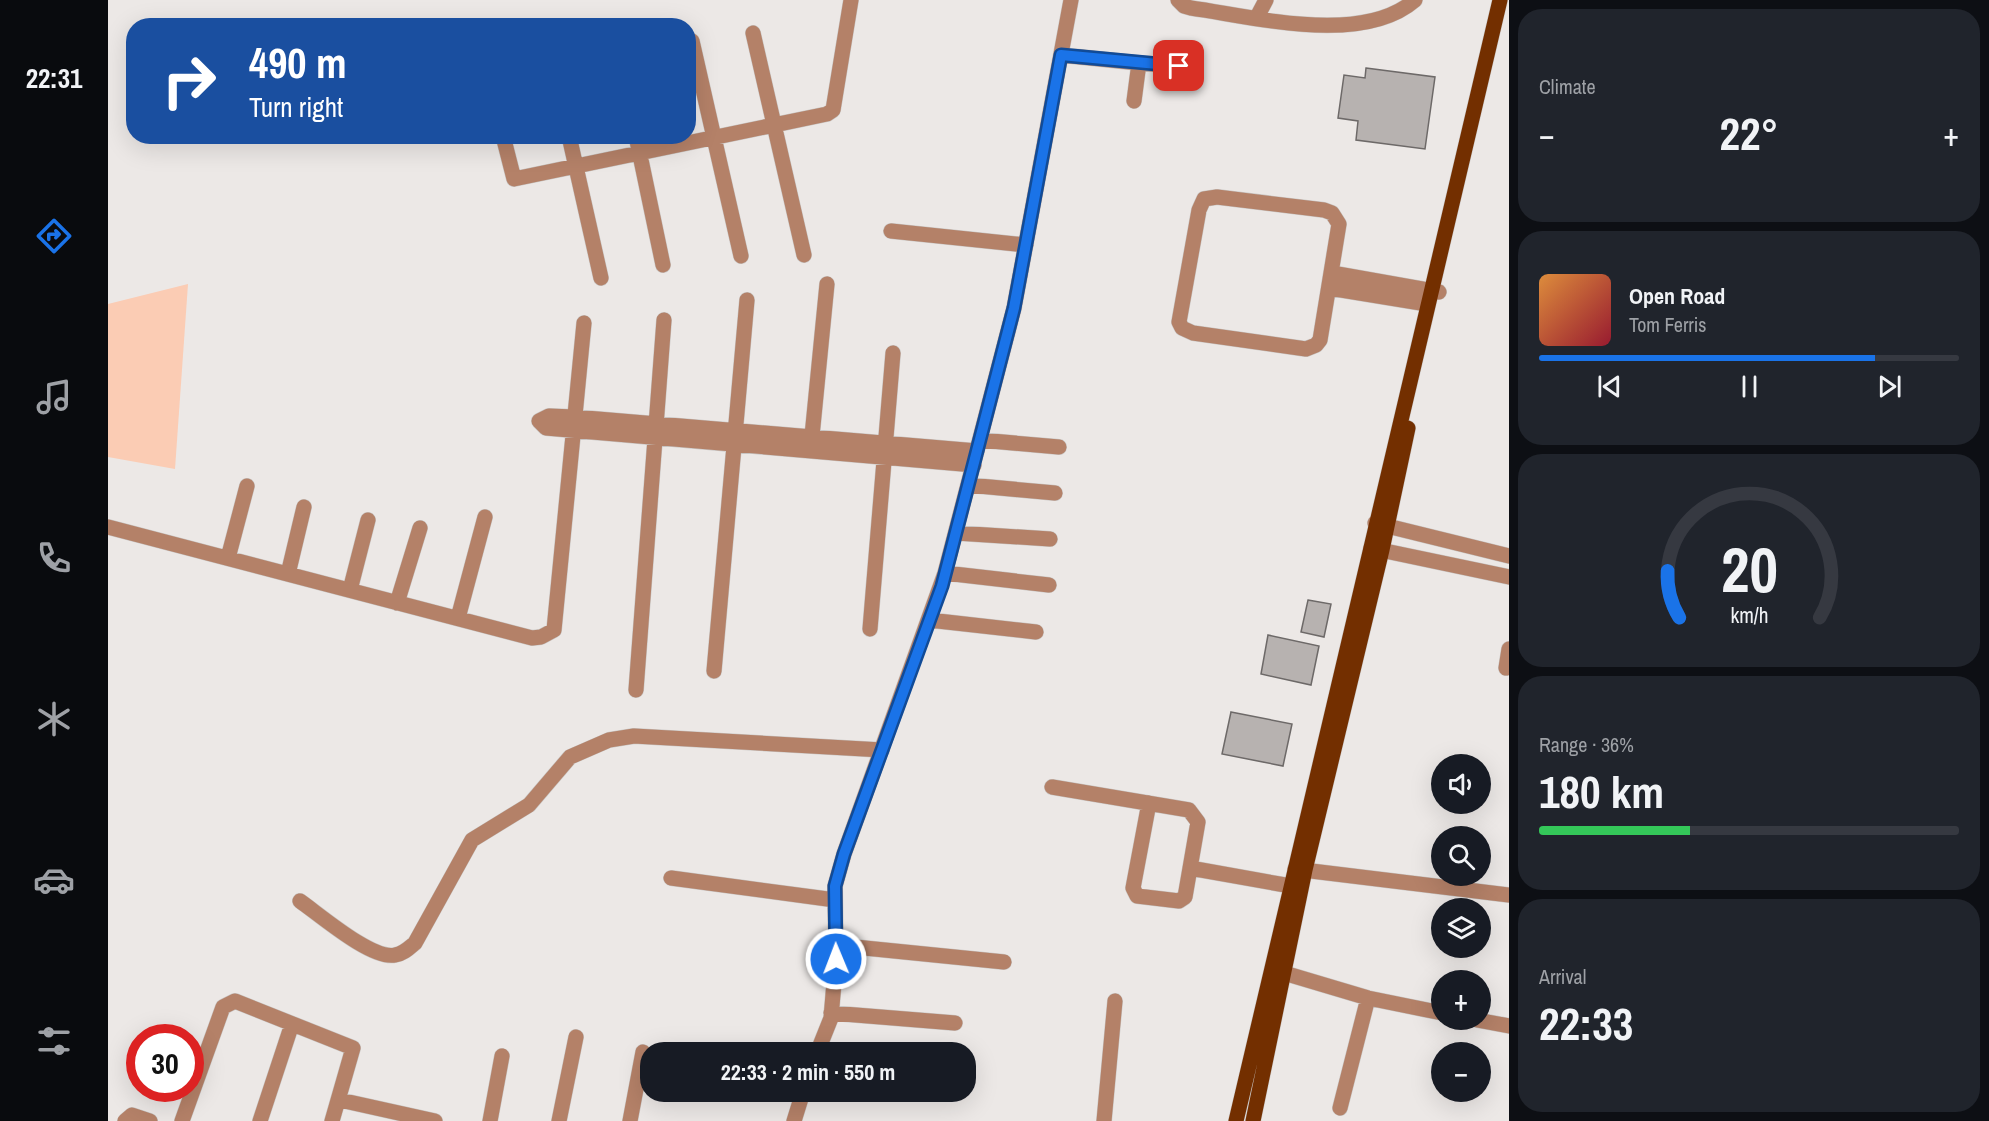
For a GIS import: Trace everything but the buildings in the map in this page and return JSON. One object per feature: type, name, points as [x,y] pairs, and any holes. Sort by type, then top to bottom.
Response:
[{"type":"main road","points":[[1253,1121],[1284,973],[1300,870],[1376,549],[1432,296],[1504,8]]},
{"type":"main road","points":[[1236,1121],[1291,886],[1300,870]]},
{"type":"street","points":[[827,114],[825,108],[843,0]]},
{"type":"street","points":[[696,139],[827,114],[833,110],[851,0]]},
{"type":"street","points":[[821,1042],[831,1013],[835,945],[835,886],[844,854],[945,573],[969,485],[1014,308],[1071,0]]},
{"type":"street","points":[[1178,0],[1184,6],[1191,8],[1330,27],[1358,24],[1395,15],[1414,0]]},
{"type":"street","points":[[1257,17],[1266,0]]},
{"type":"street","points":[[753,33],[804,255]]},
{"type":"street","points":[[1061,55],[1179,66]]},
{"type":"street","points":[[696,59],[741,256]]},
{"type":"street","points":[[1134,101],[1140,63]]},
{"type":"street","points":[[505,144],[514,179],[575,165],[637,144],[663,265]]},
{"type":"street","points":[[571,144],[601,278]]},
{"type":"street","points":[[1208,197],[1332,213],[1339,224],[1330,280],[1320,340],[1313,347],[1193,333],[1182,328],[1179,322],[1199,210],[1204,199],[1208,197]]},
{"type":"street","points":[[891,231],[1026,245]]},
{"type":"street","points":[[1330,280],[1432,296]]},
{"type":"street","points":[[811,445],[827,284]]},
{"type":"street","points":[[714,671],[747,300]]},
{"type":"street","points":[[636,690],[664,320]]},
{"type":"street","points":[[108,527],[532,638],[541,637],[554,630],[584,323]]},
{"type":"street","points":[[870,629],[893,353]]},
{"type":"street","points":[[573,424],[884,451],[977,452],[1059,447]]},
{"type":"street","points":[[969,485],[1055,493]]},
{"type":"street","points":[[228,558],[247,486]]},
{"type":"street","points":[[288,574],[304,507]]},
{"type":"street","points":[[458,618],[484,517]]},
{"type":"street","points":[[350,590],[368,519]]},
{"type":"street","points":[[1381,525],[1509,556]]},
{"type":"street","points":[[397,603],[420,528]]},
{"type":"street","points":[[956,532],[1050,538]]},
{"type":"street","points":[[1376,549],[1509,577]]},
{"type":"street","points":[[945,573],[1049,585]]},
{"type":"street","points":[[929,620],[1036,632]]},
{"type":"street","points":[[1506,668],[1509,649]]},
{"type":"street","points":[[300,902],[374,952],[394,956],[405,951],[415,943],[472,840],[529,805],[570,757],[609,740],[634,736],[882,750]]},
{"type":"street","points":[[1052,787],[1189,810],[1198,822],[1185,897],[1179,901],[1137,896],[1132,880],[1149,804]]},
{"type":"street","points":[[1190,868],[1291,886]]},
{"type":"street","points":[[1300,870],[1509,895]]},
{"type":"street","points":[[671,878],[835,900]]},
{"type":"street","points":[[835,945],[1004,962]]},
{"type":"street","points":[[1284,973],[1368,998],[1431,1011]]},
{"type":"street","points":[[1340,1108],[1368,998]]},
{"type":"street","points":[[182,1121],[223,1007],[235,1001],[353,1048],[332,1121]]},
{"type":"street","points":[[1104,1121],[1115,1001]]},
{"type":"street","points":[[831,1013],[955,1023]]},
{"type":"street","points":[[1491,1023],[1509,1026]]},
{"type":"street","points":[[260,1121],[292,1024]]},
{"type":"street","points":[[559,1121],[576,1037]]},
{"type":"street","points":[[490,1121],[502,1056]]},
{"type":"street","points":[[630,1121],[640,1068]]},
{"type":"street","points":[[339,1100],[435,1121]]},
{"type":"street","points":[[794,1121],[800,1102]]},
{"type":"street","points":[[125,1121],[132,1115],[150,1121]]},
{"type":"shaded area","points":[[188,284],[175,469],[108,457],[108,304]]},
{"type":"route","points":[[836,959],[835,886],[844,854],[942,586],[1014,308],[1061,55],[1179,66]]}]
